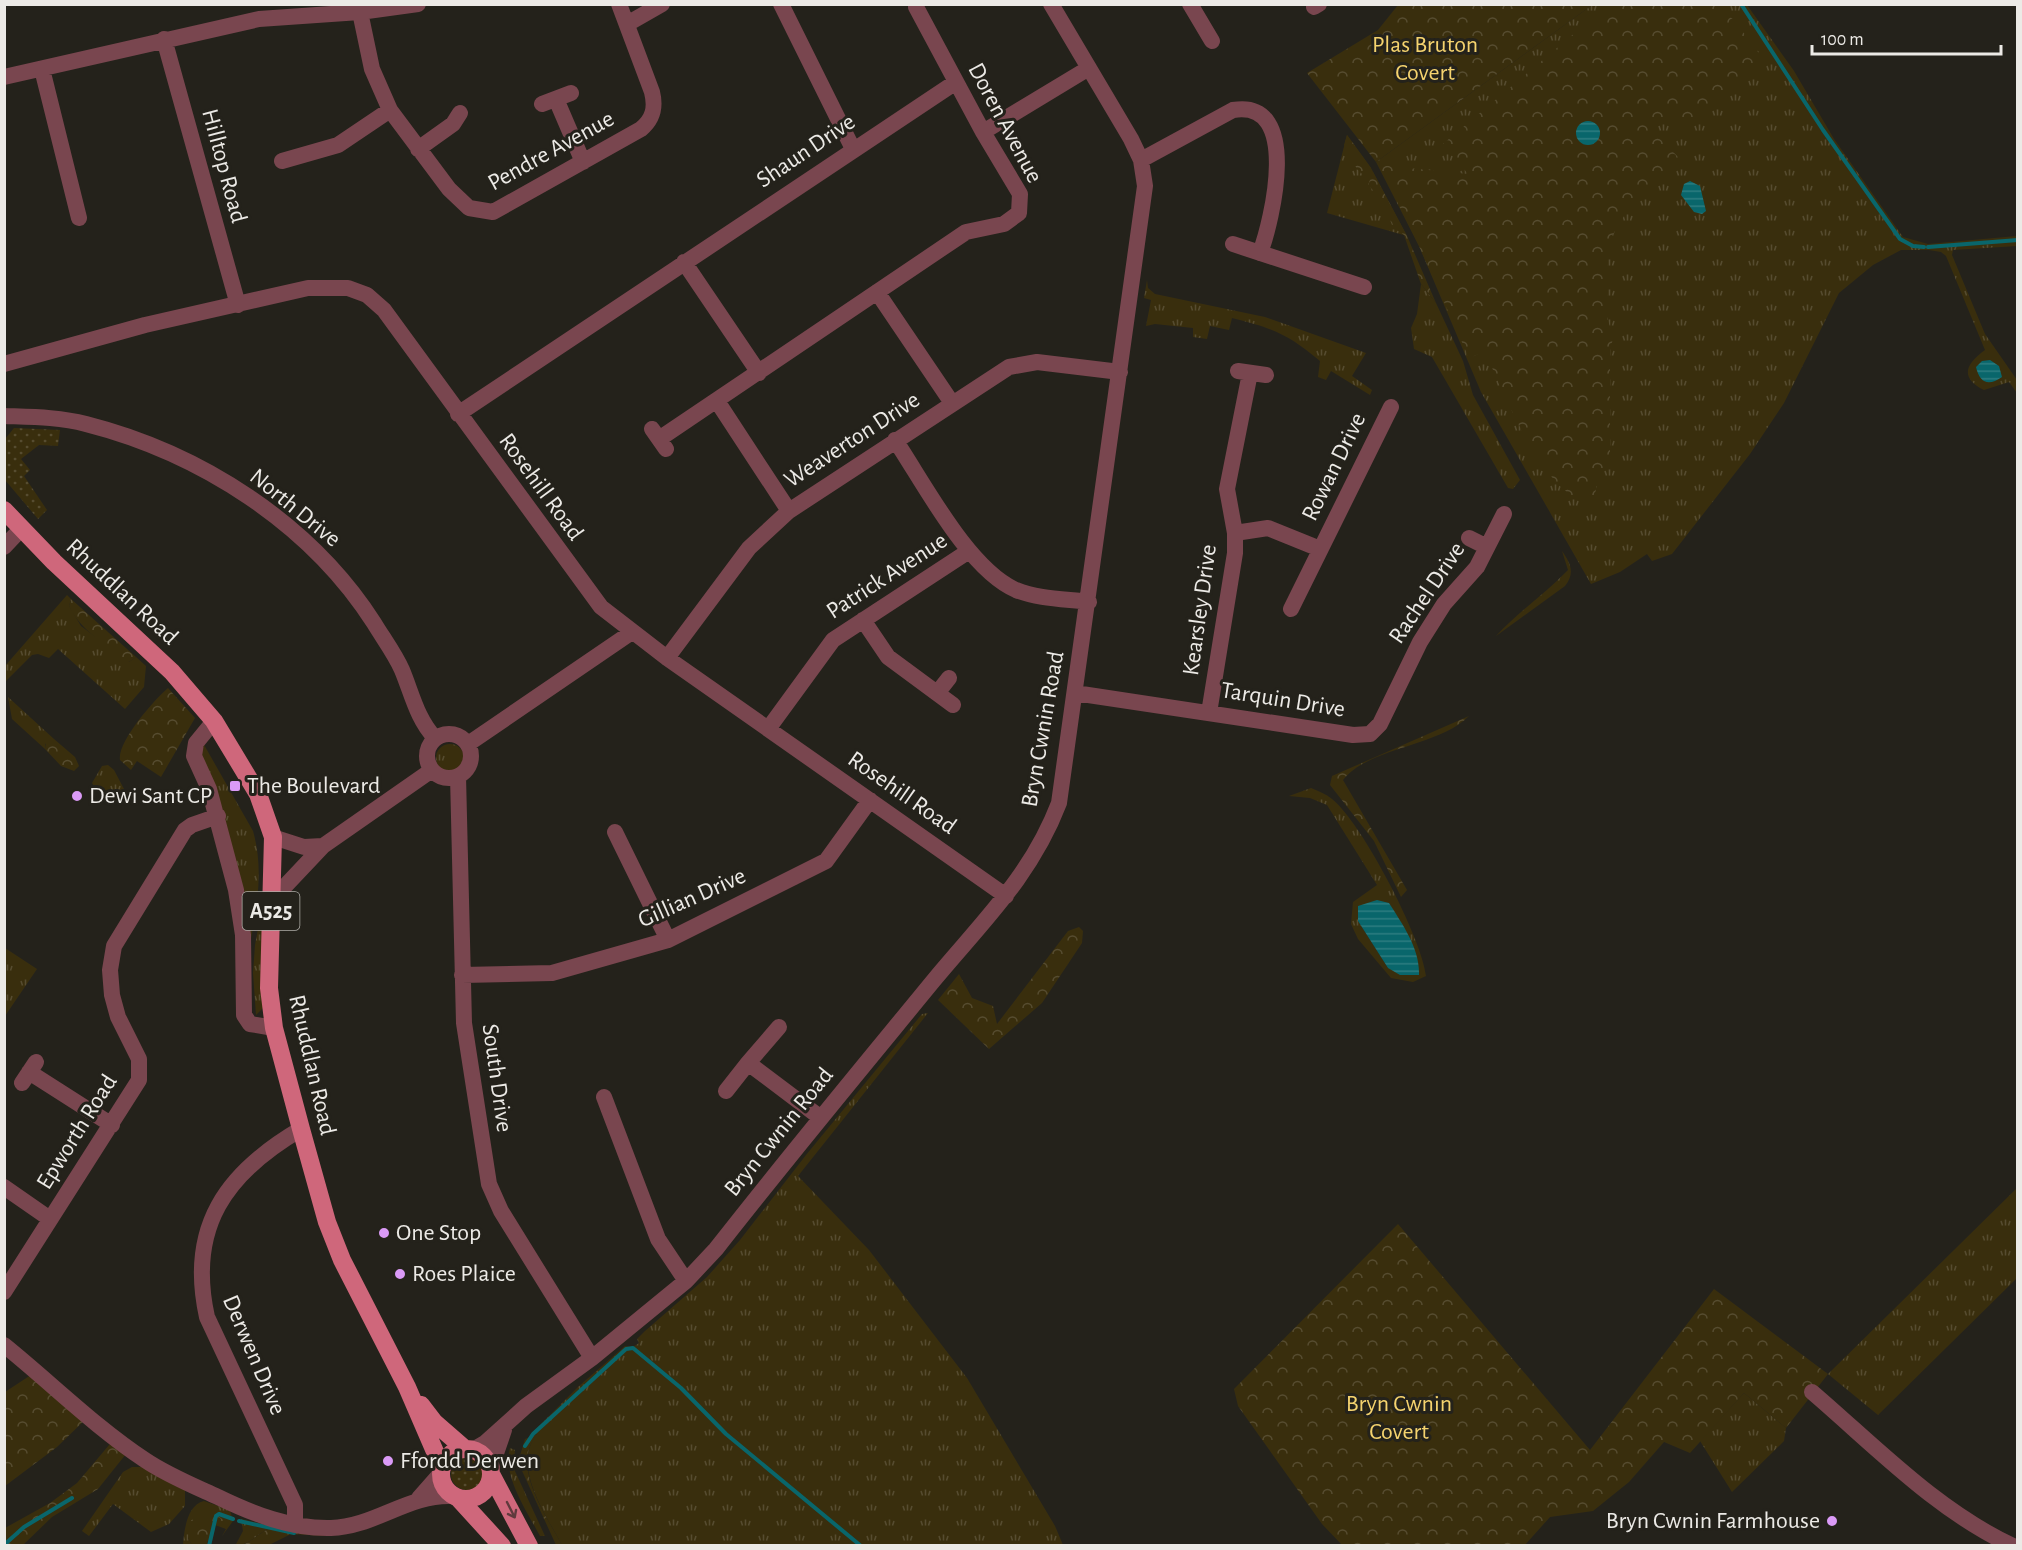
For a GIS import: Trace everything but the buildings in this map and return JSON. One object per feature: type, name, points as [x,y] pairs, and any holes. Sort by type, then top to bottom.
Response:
[{"type":"main road","name":"Rhuddlan Road","points":[[4,510],[21,529],[172,672],[214,721],[248,774],[273,837],[269,988],[274,1028],[327,1222],[342,1260],[407,1387]]},
{"type":"main road","name":"A525","points":[[407,1387],[434,1422],[469,1450]]},
{"type":"main road","name":"A525","points":[[407,1387],[441,1470]]},
{"type":"main road","points":[[502,1545],[443,1484],[441,1470],[450,1455],[469,1450],[484,1456],[529,1545]]},
{"type":"main road","points":[[456,1497],[467,1500],[481,1495],[490,1483],[491,1472]]},
{"type":"street","points":[[4,77],[260,19],[360,12],[418,4]]},
{"type":"street","name":"Pendre Avenue","points":[[360,12],[372,69],[390,110],[449,189],[469,208],[479,212],[494,212],[641,129],[661,110],[619,4]]},
{"type":"street","points":[[627,24],[662,4]]},
{"type":"street","points":[[781,4],[853,149]]},
{"type":"street","name":"Bryn Cwnin Road","points":[[469,1450],[485,1443],[511,1419],[592,1358],[686,1281],[716,1249],[821,1118],[1006,896],[1033,859],[1059,803],[1143,213],[1144,186],[1141,160],[1051,4]]},
{"type":"street","points":[[1190,4],[1213,43]]},
{"type":"street","name":"Doren Avenue","points":[[659,439],[966,232],[1004,224],[1019,213],[1020,194],[983,132],[916,7]]},
{"type":"street","name":"Hilltop Road","points":[[165,39],[238,305]]},
{"type":"street","points":[[983,132],[1089,68]]},
{"type":"street","points":[[42,69],[79,218]]},
{"type":"street","name":"Shaun Drive","points":[[458,414],[956,82]]},
{"type":"street","points":[[556,98],[583,162]]},
{"type":"street","points":[[282,161],[299,148],[338,144],[390,110]]},
{"type":"street","points":[[1141,160],[1233,110],[1251,110],[1259,114],[1270,129],[1277,164],[1274,203],[1260,253]]},
{"type":"street","points":[[418,149],[453,124],[460,113]]},
{"type":"street","points":[[1233,244],[1364,287]]},
{"type":"street","points":[[684,262],[759,373]]},
{"type":"street","name":"Rosehill Road","points":[[4,364],[145,325],[308,288],[327,286],[348,288],[367,295],[384,310],[458,414],[601,606],[667,658],[1006,896]]},
{"type":"street","points":[[877,292],[952,403]]},
{"type":"street","name":"Weaverton Drive","points":[[667,658],[750,548],[789,511],[1009,367],[1037,362],[1120,372]]},
{"type":"street","name":"Kearsley Drive","points":[[1209,712],[1235,553],[1235,533],[1227,489],[1251,373]]},
{"type":"street","points":[[717,401],[789,511]]},
{"type":"street","name":"Rowan Drive","points":[[1290,609],[1389,405]]},
{"type":"street","name":"North Drive","points":[[4,416],[48,417],[126,436],[178,459],[254,499],[315,550],[373,621],[401,668],[422,725],[435,738]]},
{"type":"street","points":[[895,440],[969,551],[986,570],[1015,589],[1033,595],[1089,602]]},
{"type":"street","name":"Rachel Drive","points":[[1380,731],[1420,642],[1444,604],[1477,567],[1504,514]]},
{"type":"street","name":"Rowan Drive","points":[[1235,533],[1268,528],[1320,549]]},
{"type":"street","points":[[4,547],[21,529]]},
{"type":"street","name":"Rachel Drive","points":[[1469,538],[1487,547]]},
{"type":"street","name":"Patrick Avenue","points":[[768,729],[833,640],[969,551]]},
{"type":"street","points":[[863,620],[888,657],[953,705]]},
{"type":"street","points":[[468,744],[632,632]]},
{"type":"street","points":[[938,692],[949,678]]},
{"type":"street","name":"Tarquin Drive","points":[[1075,693],[1353,735],[1380,731]]},
{"type":"street","points":[[214,721],[201,734],[194,750],[218,816],[236,890],[241,924],[244,1015],[250,1024],[274,1028]]},
{"type":"street","points":[[448,733],[456,734],[468,744],[472,759],[470,766],[458,776],[443,777],[432,770],[427,757],[435,738],[448,733]]},
{"type":"street","points":[[271,901],[323,846],[432,770]]},
{"type":"street","name":"South Drive","points":[[458,776],[464,1023],[489,1184],[501,1211],[592,1358]]},
{"type":"street","name":"Gillian Drive","points":[[462,975],[552,973],[668,940],[826,861],[870,800]]},
{"type":"street","name":"Epworth Road","points":[[4,1292],[139,1080],[139,1059],[118,1017],[112,995],[110,970],[114,946],[185,831],[192,825],[218,816]]},
{"type":"street","points":[[615,832],[668,940]]},
{"type":"street","points":[[273,837],[304,847],[323,846]]},
{"type":"street","points":[[726,1091],[779,1027]]},
{"type":"street","points":[[748,1063],[821,1118]]},
{"type":"street","points":[[29,1072],[112,1125]]},
{"type":"street","points":[[604,1097],[658,1239],[686,1281]]},
{"type":"street","name":"Derwen Drive","points":[[295,1525],[295,1504],[207,1317],[202,1293],[201,1270],[207,1230],[223,1195],[246,1169],[272,1146],[301,1129]]},
{"type":"street","points":[[4,1187],[50,1219]]},
{"type":"street","points":[[4,1345],[146,1461],[240,1508],[295,1525],[339,1528],[379,1517],[419,1498],[456,1497]]},
{"type":"street","points":[[1812,1392],[1924,1488],[1971,1522],[2013,1545]]},
{"type":"street","name":"Bryn Cwnin Road","points":[[491,1472],[498,1443],[511,1419]]},
{"type":"street","points":[[419,1498],[441,1470]]},
{"type":"green space","name":"Plas Bruton Covert","points":[[1398,5],[1592,5],[1376,162],[1307,73],[1378,30]]},
{"type":"green space","points":[[1592,5],[1747,5],[1794,71],[1834,139],[1903,237],[1928,244],[2017,236],[2017,246],[1953,250],[1952,255],[1985,334],[2017,380],[2017,393],[2009,382],[1984,390],[1976,385],[1968,375],[1973,360],[1985,350],[1946,256],[1941,252],[1929,250],[1901,250],[1873,265],[1839,293],[1784,403],[1750,454],[1672,554],[1652,561],[1647,554],[1620,572],[1591,584],[1481,392],[1419,246],[1376,162]]},
{"type":"green space","points":[[1619,5],[1714,5],[1734,20],[1767,64],[1693,122],[1654,122],[1638,116],[1679,158],[1632,203],[1607,244],[1607,316],[1613,339],[1610,349],[1610,462],[1597,482],[1594,502],[1570,494],[1555,481],[1543,465],[1520,427],[1485,351],[1469,358],[1419,246],[1379,165],[1468,174],[1443,144],[1583,26]]},
{"type":"green space","points":[[1347,135],[1371,168],[1407,236],[1327,213]]},
{"type":"green space","points":[[1347,135],[1371,168],[1365,177],[1357,169],[1344,145]]},
{"type":"green space","points":[[1373,172],[1407,236],[1436,303],[1421,284],[1404,235],[1392,225],[1383,201],[1368,185]]},
{"type":"green space","points":[[1147,280],[1148,288],[1155,294],[1265,317],[1366,353],[1352,376],[1372,390],[1370,395],[1331,371],[1326,380],[1318,377],[1320,361],[1289,338],[1258,325],[1232,318],[1229,330],[1210,326],[1207,339],[1193,337],[1193,328],[1155,324],[1146,326],[1151,300],[1144,298]]},
{"type":"green space","points":[[1421,284],[1436,303],[1463,361],[1473,395],[1520,480],[1513,489],[1508,488],[1432,357],[1414,349],[1411,328],[1417,314]]},
{"type":"green space","points":[[14,428],[60,430],[58,446],[39,445],[21,459],[30,470],[24,476],[47,510],[38,519],[5,480],[5,439]]},
{"type":"green space","points":[[1562,551],[1571,568],[1570,577],[1565,586],[1496,636],[1568,570]]},
{"type":"green space","points":[[67,595],[71,599],[69,606],[81,626],[129,662],[136,657],[146,666],[144,687],[125,709],[58,649],[49,658],[38,654],[32,655],[5,682],[5,666]]},
{"type":"green space","points":[[71,599],[136,657],[129,662],[124,661],[94,636],[74,615],[69,606]]},
{"type":"green space","points":[[168,688],[195,718],[161,777],[137,761],[131,770],[120,760],[124,743],[146,711]]},
{"type":"green space","points":[[8,697],[54,739],[45,744],[45,749],[12,719]]},
{"type":"green space","points":[[1469,716],[1440,734],[1369,760],[1343,780],[1407,890],[1401,897],[1374,841],[1330,785],[1332,776]]},
{"type":"green space","points":[[54,739],[75,757],[79,766],[74,771],[61,766],[45,749],[46,740]]},
{"type":"green space","points":[[203,743],[253,831],[259,874],[250,944],[198,755]]},
{"type":"green space","points":[[450,744],[460,748],[464,758],[460,768],[450,772],[440,768],[436,758],[440,748]]},
{"type":"green space","points":[[108,765],[114,770],[124,789],[119,797],[95,788],[92,783],[102,766]]},
{"type":"green space","points":[[1311,788],[1330,797],[1359,831],[1389,882],[1402,910],[1422,958],[1426,976],[1413,982],[1391,978],[1358,939],[1351,924],[1353,902],[1377,885],[1327,805],[1310,798],[1289,796]],"holes":[[[1389,903],[1405,932],[1388,968],[1358,921],[1358,906]]]},
{"type":"green space","points":[[265,911],[263,1008],[256,1015],[253,973],[255,945],[261,913]]},
{"type":"green space","points":[[1079,927],[1083,931],[1082,943],[1042,1003],[989,1049],[938,1000],[959,974],[972,998],[993,1006],[997,1024],[1068,931]]},
{"type":"green space","points":[[5,948],[37,969],[5,1016]]},
{"type":"green space","points":[[928,1013],[798,1176],[869,1250],[967,1378],[1055,1526],[1063,1545],[562,1545],[540,1505],[529,1475],[530,1447],[537,1434],[530,1435],[579,1386],[625,1346],[633,1347],[639,1343],[637,1339],[645,1331],[707,1277],[740,1240],[806,1155],[922,1014]]},
{"type":"green space","points":[[2017,1188],[2017,1278],[1878,1415],[1828,1374]]},
{"type":"green space","name":"Bryn Cwnin Covert","points":[[1398,1224],[1590,1450],[1714,1289],[1828,1374],[1786,1428],[1744,1393],[1690,1453],[1664,1442],[1629,1482],[1593,1511],[1550,1517],[1524,1546],[1342,1545],[1322,1524],[1238,1406],[1234,1389]]},
{"type":"green space","points":[[37,1371],[89,1416],[57,1447],[5,1486],[5,1392]]},
{"type":"green space","points":[[1744,1393],[1786,1428],[1784,1441],[1732,1492],[1700,1441]]},
{"type":"green space","points":[[538,1434],[530,1446],[527,1460],[529,1474],[533,1490],[562,1545],[556,1545],[518,1462],[525,1439]]},
{"type":"green space","points":[[115,1438],[130,1449],[98,1489],[52,1517],[23,1545],[5,1546],[5,1528],[50,1503],[77,1483]]},
{"type":"green space","points":[[510,1448],[515,1450],[514,1469],[545,1536],[540,1536],[517,1493],[509,1470]]},
{"type":"green space","points":[[467,1458],[478,1463],[483,1474],[478,1485],[467,1490],[456,1485],[451,1474],[456,1463]]},
{"type":"green space","points":[[132,1467],[142,1467],[185,1490],[185,1506],[169,1524],[151,1532],[113,1504],[89,1536],[82,1531],[123,1472]]},
{"type":"green space","points":[[204,1501],[230,1510],[233,1521],[222,1536],[226,1529],[215,1514],[188,1538],[192,1545],[183,1546],[190,1513],[198,1503]]},
{"type":"green space","points":[[203,1513],[215,1514],[228,1523],[226,1529],[215,1525],[207,1543],[213,1545],[192,1545],[188,1538],[190,1521]]},
{"type":"green space","points":[[241,1519],[275,1527],[264,1531],[246,1543],[235,1546],[243,1531]]},
{"type":"green space","points":[[275,1527],[328,1536],[291,1534],[269,1545],[241,1546]]},
{"type":"water","points":[[1588,121],[1596,125],[1600,133],[1596,141],[1588,145],[1580,141],[1576,133],[1580,125]]},
{"type":"water","points":[[1690,181],[1700,186],[1706,211],[1702,214],[1694,212],[1681,195],[1684,184]]},
{"type":"water","points":[[1990,360],[1999,366],[2002,377],[1993,382],[1986,382],[1980,377],[1976,367],[1982,361]]},
{"type":"water","points":[[1377,900],[1389,903],[1405,929],[1417,956],[1419,975],[1400,975],[1388,968],[1358,921],[1358,906]]},
{"type":"waterway","points":[[1741,4],[1823,130],[1900,239],[1913,246],[1924,247]]},
{"type":"waterway","points":[[1928,247],[2018,240]]},
{"type":"waterway","points":[[525,1446],[533,1434],[626,1349],[633,1348],[681,1388],[726,1434],[861,1546]]},
{"type":"waterway","points":[[4,1545],[24,1527],[72,1498]]},
{"type":"waterway","points":[[209,1546],[216,1516],[219,1514],[233,1519]]},
{"type":"waterway","points":[[239,1521],[294,1533]]},
{"type":"place","name":"The Boulevard","points":[[235,786]]},
{"type":"place","name":"Dewi Sant CP","points":[[77,796]]},
{"type":"place","name":"One Stop","points":[[384,1233]]},
{"type":"place","name":"Roes Plaice","points":[[400,1274]]},
{"type":"place","name":"Ffordd Derwen","points":[[388,1461]]},
{"type":"place","name":"Bryn Cwnin Farmhouse","points":[[1832,1521]]}]
